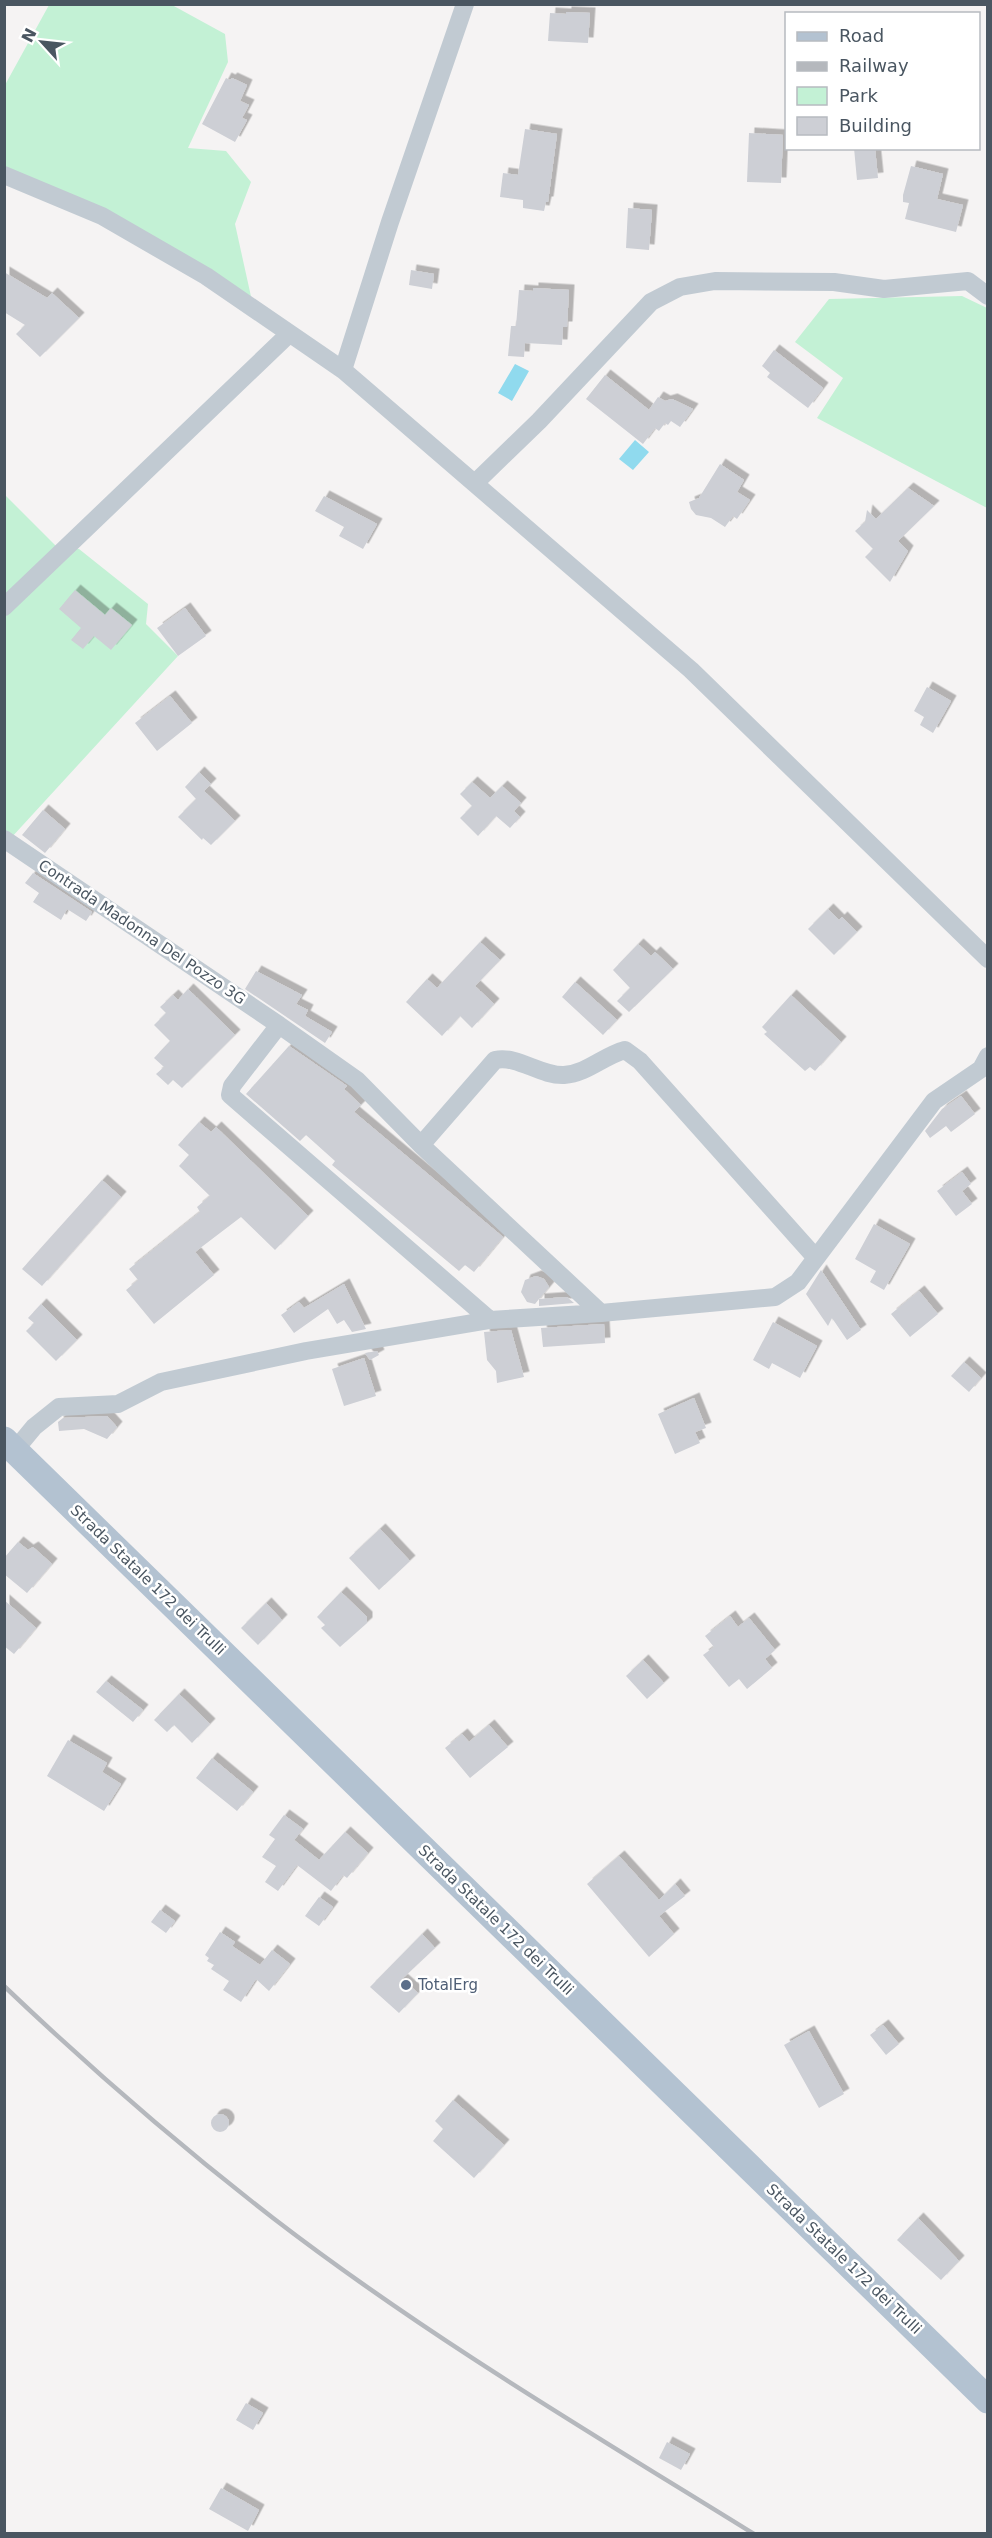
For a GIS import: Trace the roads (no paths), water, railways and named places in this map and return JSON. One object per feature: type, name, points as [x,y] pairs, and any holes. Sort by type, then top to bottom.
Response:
[{"type":"main road","name":"Strada Statale 172 dei Trulli","points":[[10,1445],[987,2400]]},
{"type":"street","points":[[343,370],[390,222],[465,4]]},
{"type":"street","points":[[4,175],[102,216],[206,276],[343,370],[691,670],[987,959]]},
{"type":"street","points":[[475,483],[539,421],[651,302],[680,287],[715,281],[834,282],[884,289],[968,281],[987,296]]},
{"type":"street","points":[[4,608],[289,334]]},
{"type":"street","name":"Contrada Madonna Del Pozzo 3G","points":[[4,839],[357,1080],[421,1145],[601,1313]]},
{"type":"street","points":[[279,1025],[232,1086],[230,1095],[490,1320]]},
{"type":"street","points":[[421,1145],[495,1060],[505,1058],[541,1071],[562,1075],[583,1072],[616,1052],[625,1050],[640,1061],[816,1258]]},
{"type":"street","points":[[10,1445],[59,1407],[118,1404],[161,1382],[306,1351],[490,1320],[601,1313],[775,1297],[798,1282],[934,1101],[981,1069],[987,1056]]},
{"type":"water","points":[[515,364],[529,371],[512,401],[498,393]]},
{"type":"water","points":[[635,440],[649,452],[633,470],[619,459]]},
{"type":"railway","points":[[4,1986],[69,2047],[170,2135],[238,2191],[331,2261],[389,2303],[509,2382],[754,2534]]},
{"type":"place","name":"TotalErg","points":[[406,1985]]}]
